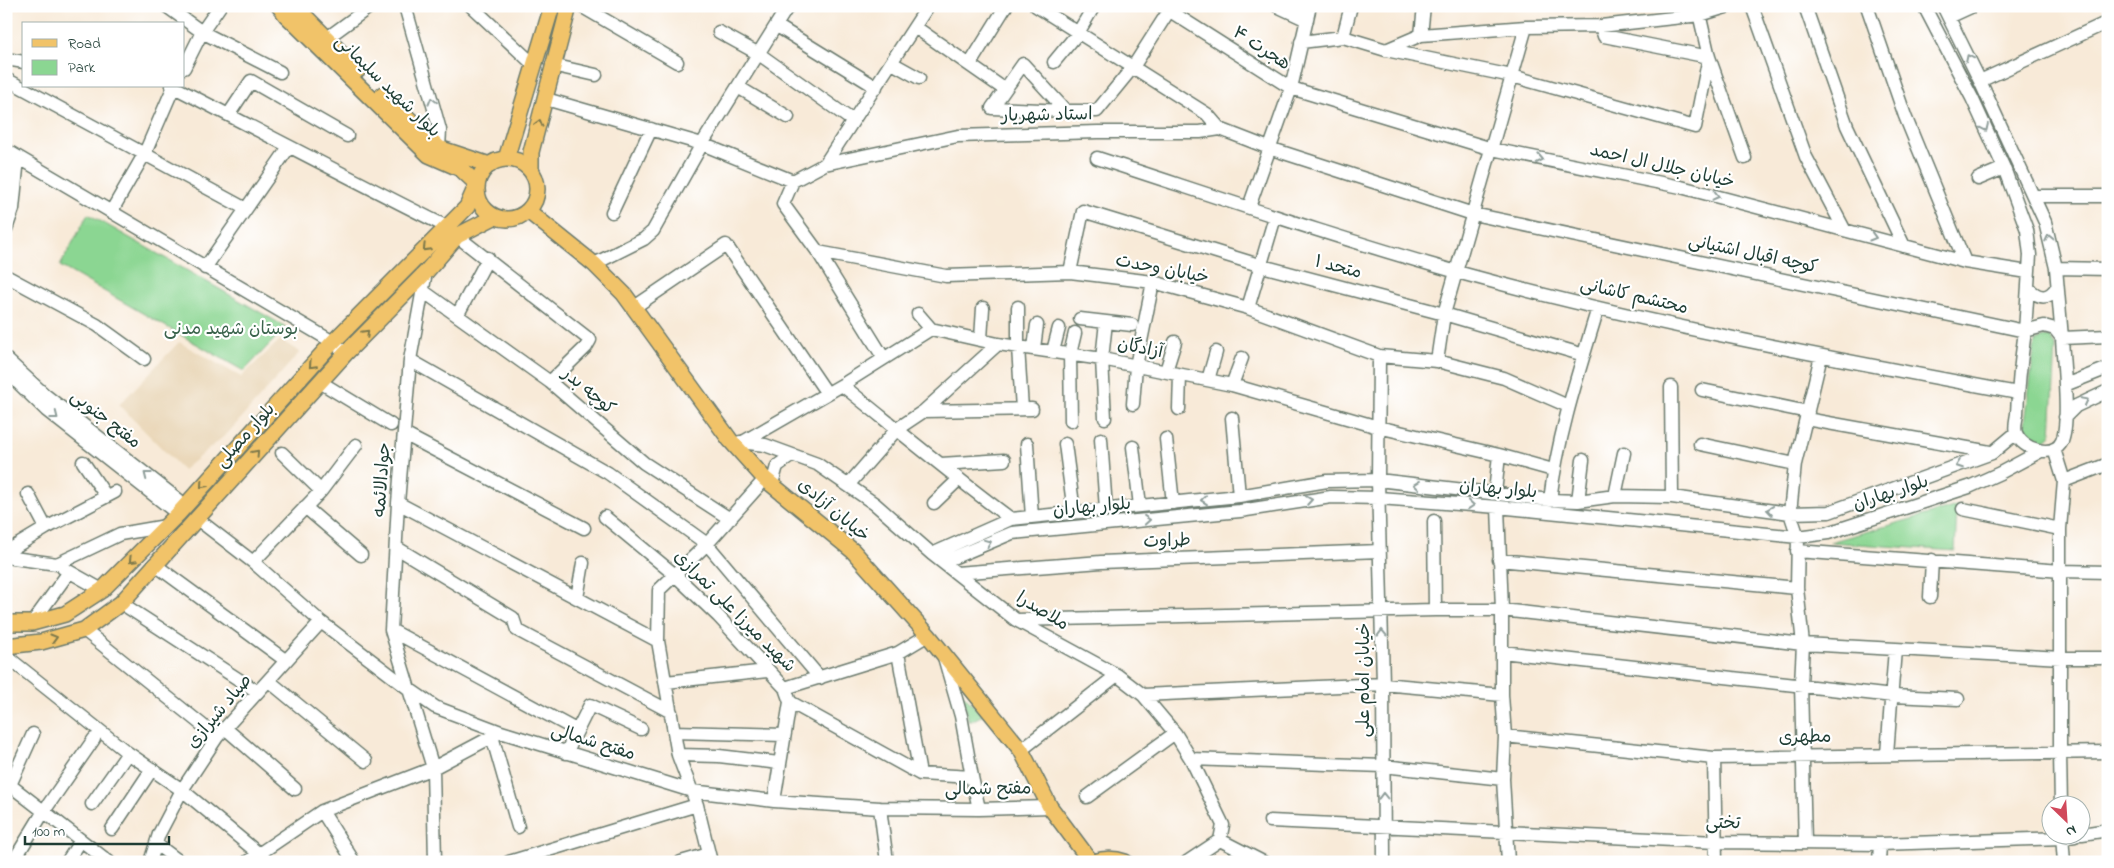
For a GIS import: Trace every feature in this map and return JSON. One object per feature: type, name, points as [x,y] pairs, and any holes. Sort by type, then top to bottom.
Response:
[{"type":"main road","name":"بلوار شهید سلیمانی","points":[[280,6],[286,15],[429,154],[461,169],[477,184]]},
{"type":"main road","name":"بلوار شهید سلیمانی","points":[[295,6],[439,148],[490,165]]},
{"type":"main road","points":[[531,171],[517,161],[506,159],[490,165],[484,170],[477,184],[477,194],[480,203],[486,211],[494,217],[512,219],[528,211],[534,203],[537,193],[536,183],[531,171],[531,152],[546,99],[552,65],[569,6]]},
{"type":"main road","points":[[506,159],[549,8]]},
{"type":"main road","name":"بلوار مصلی","points":[[6,646],[41,642],[84,630],[121,602],[346,353],[426,272],[467,207],[477,184]]},
{"type":"main road","name":"خیابان آزادی","points":[[528,211],[594,264],[624,294],[768,482],[853,551],[928,635],[1021,750],[1050,807],[1092,862]]},
{"type":"main road","name":"بلوار مصلی","points":[[6,623],[32,623],[65,614],[102,590],[166,526],[333,342],[452,232],[494,217]]},
{"type":"main road","points":[[181,509],[196,519]]},
{"type":"main road","points":[[1092,862],[1104,859],[1117,859],[1125,862]]},
{"type":"street","points":[[166,6],[202,32],[280,72]]},
{"type":"street","points":[[185,66],[202,32],[220,6]]},
{"type":"street","points":[[405,6],[440,130],[439,148]]},
{"type":"street","points":[[471,6],[534,65]]},
{"type":"street","points":[[581,6],[677,62]]},
{"type":"street","points":[[594,264],[648,235],[788,6]]},
{"type":"street","points":[[883,357],[818,252],[783,204],[793,181],[825,164],[928,6]]},
{"type":"street","points":[[970,64],[1006,6]]},
{"type":"street","points":[[1036,6],[1207,114],[1220,129]]},
{"type":"street","points":[[1054,62],[1078,34],[1094,6]]},
{"type":"street","points":[[1277,6],[1307,20]]},
{"type":"street","points":[[1249,208],[1291,88],[1310,6]]},
{"type":"street","points":[[1343,37],[1351,6]]},
{"type":"street","points":[[1421,35],[1424,6]]},
{"type":"street","points":[[1386,50],[1421,35],[1526,28],[1601,26],[1730,6]]},
{"type":"street","points":[[1752,6],[1806,157],[1844,229]]},
{"type":"street","points":[[1805,6],[1847,126],[1904,246]]},
{"type":"street","points":[[1867,6],[1906,116],[1964,262]]},
{"type":"street","points":[[1924,6],[1972,98],[2004,168],[2027,230],[2030,254],[2016,433],[2031,448],[2040,451],[2054,449],[2062,443],[2065,433],[2065,386],[2056,268],[2045,222],[2034,196],[1946,12],[1973,6]]},
{"type":"street","points":[[326,38],[368,8]]},
{"type":"street","points":[[1066,112],[1023,64],[992,108],[1066,112],[1097,111],[1134,67],[1168,8]]},
{"type":"street","name":"هجرت ۴","points":[[1168,8],[1291,88]]},
{"type":"street","points":[[1699,10],[1709,58],[1745,158]]},
{"type":"street","points":[[1980,80],[2108,22]]},
{"type":"street","points":[[777,26],[876,87]]},
{"type":"street","points":[[1601,26],[1604,36],[1709,58]]},
{"type":"street","points":[[915,28],[1004,89]]},
{"type":"street","points":[[1437,361],[1444,314],[1526,28]]},
{"type":"street","points":[[719,32],[759,54],[853,121]]},
{"type":"street","points":[[1301,42],[1343,37],[1386,50],[1512,76],[1695,126],[1709,58]]},
{"type":"street","points":[[6,59],[22,62]]},
{"type":"street","points":[[892,63],[919,78]]},
{"type":"street","points":[[552,65],[596,76]]},
{"type":"street","points":[[6,78],[22,87]]},
{"type":"street","points":[[229,114],[251,81],[347,136]]},
{"type":"street","points":[[738,87],[788,117]]},
{"type":"street","points":[[25,88],[246,209]]},
{"type":"street","points":[[111,212],[145,153],[173,88]]},
{"type":"street","points":[[175,88],[229,114],[452,232],[488,258],[590,340],[586,347],[550,382]]},
{"type":"street","name":"خیابان جلال ال احمد","points":[[1291,88],[1492,149],[1681,187],[1964,262],[2028,272]]},
{"type":"street","points":[[546,99],[702,144],[793,181]]},
{"type":"street","points":[[612,212],[651,129]]},
{"type":"street","name":"استاد شهریار","points":[[825,164],[958,136],[1098,132],[1200,132],[1220,129],[1269,148]]},
{"type":"street","points":[[205,268],[289,147]]},
{"type":"street","name":"کوچه اقبال اشتیانی","points":[[1269,148],[1473,214],[2025,331]]},
{"type":"street","points":[[6,150],[333,342],[346,353]]},
{"type":"street","points":[[6,229],[13,208],[18,158]]},
{"type":"street","name":"محتشم کاشانی","points":[[1097,158],[1275,217],[1456,271],[1598,308],[1821,356],[2018,393]]},
{"type":"street","points":[[1978,179],[2004,168]]},
{"type":"street","points":[[2034,196],[2108,196]]},
{"type":"street","name":"متحد ۱","points":[[1070,272],[1083,210],[1262,266],[1444,314],[1584,356]]},
{"type":"street","points":[[1248,308],[1275,217]]},
{"type":"street","points":[[633,308],[726,245],[826,392]]},
{"type":"street","name":"خیابان وحدت","points":[[818,252],[946,276],[1070,272],[1153,282],[1248,308],[1379,356],[1437,361],[1504,378],[1568,406]]},
{"type":"street","points":[[458,314],[488,258]]},
{"type":"street","points":[[2056,268],[2108,269]]},
{"type":"street","name":"جوادالائمه","points":[[426,272],[410,360],[398,503],[392,630],[433,768],[434,862]]},
{"type":"street","points":[[6,276],[96,325],[144,359]]},
{"type":"street","points":[[1133,404],[1136,366],[1153,282]]},
{"type":"street","points":[[2028,288],[2035,295],[2042,298],[2052,295],[2057,287]]},
{"type":"street","name":"کوچه بدر","points":[[424,291],[550,382],[644,463],[730,520]]},
{"type":"street","points":[[924,411],[1027,409],[1018,347],[1018,307]]},
{"type":"street","points":[[981,339],[983,308]]},
{"type":"street","points":[[1550,500],[1554,470],[1568,406],[1598,308]]},
{"type":"street","points":[[736,441],[842,385],[883,357],[931,329],[918,314]]},
{"type":"street","points":[[1080,318],[1132,325]]},
{"type":"street","points":[[1105,418],[1102,359],[1106,322]]},
{"type":"street","points":[[1034,348],[1037,325]]},
{"type":"street","points":[[2025,331],[2044,326],[2055,329],[2062,338]]},
{"type":"street","points":[[1053,351],[1059,328]]},
{"type":"street","name":"آزادگان","points":[[931,329],[998,344],[1102,359],[1232,385],[1378,427],[1499,455],[1554,470]]},
{"type":"street","points":[[1071,422],[1070,354],[1075,333]]},
{"type":"street","points":[[2062,338],[2108,336]]},
{"type":"street","points":[[1166,371],[1175,342]]},
{"type":"street","points":[[849,484],[897,429],[924,411],[998,344]]},
{"type":"street","points":[[1208,380],[1216,352]]},
{"type":"street","name":"خیابان امام علی","points":[[1379,356],[1378,480],[1382,611],[1384,862]]},
{"type":"street","points":[[1805,843],[1801,684],[1803,644],[1797,588],[1798,537],[1790,513],[1795,464],[1821,356]]},
{"type":"street","points":[[1232,385],[1242,358]]},
{"type":"street","name":"مفتح جنوبی","points":[[6,359],[42,399]]},
{"type":"street","points":[[410,360],[608,472],[707,544],[820,678]]},
{"type":"street","points":[[2065,386],[2108,368]]},
{"type":"street","name":"مفتح جنوبی","points":[[6,371],[181,509]]},
{"type":"street","points":[[1179,409],[1180,375]]},
{"type":"street","points":[[320,382],[391,425]]},
{"type":"street","points":[[842,385],[941,464],[958,480],[1011,519]]},
{"type":"street","points":[[1671,387],[1672,497]]},
{"type":"street","points":[[1702,390],[1807,415],[1992,453]]},
{"type":"street","points":[[2065,417],[2076,406],[2108,391]]},
{"type":"street","points":[[1232,418],[1239,496]]},
{"type":"street","name":"بلوار بهاران","points":[[937,558],[1011,519],[1239,496],[1328,481],[1378,480],[1550,500],[1578,501],[1615,496],[1672,497],[1790,513],[1829,512],[1992,453],[2016,433]]},
{"type":"street","points":[[404,434],[584,528]]},
{"type":"street","points":[[1101,439],[1106,509]]},
{"type":"street","points":[[1166,439],[1173,503]]},
{"type":"street","name":"ملاصدرا","points":[[736,441],[765,445],[817,464],[849,484],[875,504],[937,558],[1016,620],[1117,675],[1143,695],[1175,733],[1191,759],[1223,825],[1220,840]]},
{"type":"street","points":[[1027,444],[1032,517]]},
{"type":"street","points":[[1065,444],[1074,512]]},
{"type":"street","points":[[1700,444],[1795,464]]},
{"type":"street","points":[[253,562],[321,491],[356,445]]},
{"type":"street","points":[[1133,447],[1140,506]]},
{"type":"street","points":[[2054,449],[2064,481],[2060,529],[2062,570],[2061,796]]},
{"type":"street","name":"بلوار بهاران","points":[[937,558],[1012,533],[1240,511],[1331,497],[1380,498],[1498,508],[1798,537],[1828,533],[1960,490],[2000,473],[2040,451]]},
{"type":"street","points":[[282,453],[321,491]]},
{"type":"street","points":[[1615,496],[1624,453]]},
{"type":"street","points":[[1495,493],[1499,455]]},
{"type":"street","points":[[681,862],[710,858],[697,805],[678,755],[658,641],[659,590],[768,482],[777,466],[791,456]]},
{"type":"street","points":[[941,464],[1004,460]]},
{"type":"street","points":[[1578,501],[1583,460]]},
{"type":"street","points":[[6,552],[46,528],[111,494],[83,462]]},
{"type":"street","points":[[2064,481],[2108,464]]},
{"type":"street","points":[[934,503],[958,480]]},
{"type":"street","points":[[28,494],[46,528]]},
{"type":"street","points":[[398,503],[658,641]]},
{"type":"street","points":[[305,507],[361,555]]},
{"type":"street","points":[[1498,508],[1502,610],[1502,695],[1505,736],[1503,779],[1508,862]]},
{"type":"street","points":[[1963,508],[2060,529]]},
{"type":"street","name":"شهید میرزا علی تمرازی","points":[[605,517],[675,574],[718,616],[767,671],[785,688],[790,702],[920,774],[972,777]]},
{"type":"street","name":"مفتح شمالی","points":[[196,519],[253,562],[321,622],[408,689],[435,707],[497,734],[692,791],[774,801],[880,808],[979,809],[1050,807]]},
{"type":"street","points":[[1434,521],[1435,610]]},
{"type":"street","points":[[57,564],[120,534],[166,526]]},
{"type":"street","points":[[397,548],[513,618],[517,630],[671,712]]},
{"type":"street","name":"طراوت","points":[[956,573],[1101,562],[1380,551]]},
{"type":"street","points":[[1797,551],[2108,572]]},
{"type":"street","points":[[6,557],[57,564],[102,590]]},
{"type":"street","points":[[1499,560],[1797,588]]},
{"type":"street","points":[[1930,597],[1932,560]]},
{"type":"street","points":[[577,598],[583,562]]},
{"type":"street","points":[[154,564],[285,660]]},
{"type":"street","points":[[32,623],[70,572]]},
{"type":"street","points":[[121,602],[258,692]]},
{"type":"street","points":[[1016,620],[1502,610],[1803,644],[2061,658],[2108,658]]},
{"type":"street","name":"صیاد شیرازی","points":[[150,862],[159,834],[182,790],[221,732],[321,622]]},
{"type":"street","points":[[84,630],[295,789]]},
{"type":"street","points":[[392,630],[576,730]]},
{"type":"street","points":[[785,688],[898,652],[928,635]]},
{"type":"street","points":[[1887,754],[1893,696],[1894,649]]},
{"type":"street","points":[[898,652],[920,774]]},
{"type":"street","points":[[942,652],[961,716],[979,809]]},
{"type":"street","points":[[1502,652],[1801,684],[1893,696],[1958,699]]},
{"type":"street","points":[[6,656],[128,753],[182,790],[262,857]]},
{"type":"street","points":[[666,682],[767,671]]},
{"type":"street","points":[[1021,750],[1117,675]]},
{"type":"street","points":[[269,681],[366,761]]},
{"type":"street","points":[[1143,695],[1383,684],[1502,695]]},
{"type":"street","points":[[774,801],[790,702]]},
{"type":"street","points":[[566,753],[590,705],[641,729]]},
{"type":"street","points":[[674,732],[784,736]]},
{"type":"street","points":[[1087,798],[1175,733]]},
{"type":"street","points":[[33,734],[8,783],[109,862]]},
{"type":"street","points":[[247,862],[262,857],[322,811],[433,768],[497,734],[518,827]]},
{"type":"street","name":"مطهری","points":[[1505,736],[1714,758],[2108,752]]},
{"type":"street","points":[[13,862],[44,811],[94,740]]},
{"type":"street","points":[[92,804],[128,753]]},
{"type":"street","points":[[678,755],[719,756],[779,763]]},
{"type":"street","points":[[1714,758],[1716,862]]},
{"type":"street","points":[[1191,759],[1383,766],[1503,779]]},
{"type":"street","points":[[112,829],[152,769]]},
{"type":"street","points":[[509,862],[697,805]]},
{"type":"street","points":[[880,808],[887,862]]},
{"type":"street","points":[[322,811],[354,862]]},
{"type":"street","name":"تختی","points":[[1270,821],[1716,842],[1880,844],[2042,837]]},
{"type":"street","points":[[2092,832],[2108,830]]},
{"type":"street","points":[[67,862],[81,840]]},
{"type":"street","points":[[1190,861],[1220,840],[1263,862]]},
{"type":"street","points":[[156,844],[180,862]]},
{"type":"street","points":[[1879,862],[1880,844]]},
{"type":"street","points":[[2064,862],[2066,846]]},
{"type":"shaded area","points":[[280,340],[300,352],[228,433],[183,470],[119,405],[179,342],[241,377]]},
{"type":"green space","name":"بوستان شهید مدنی","points":[[88,214],[286,327],[244,371],[60,266]]},
{"type":"green space","points":[[2043,337],[2050,337],[2056,346],[2051,435],[2042,443],[2031,441],[2024,431],[2035,342]]},
{"type":"green space","points":[[1957,506],[1955,551],[1830,542]]},
{"type":"green space","points":[[962,693],[983,715],[969,722]]}]
